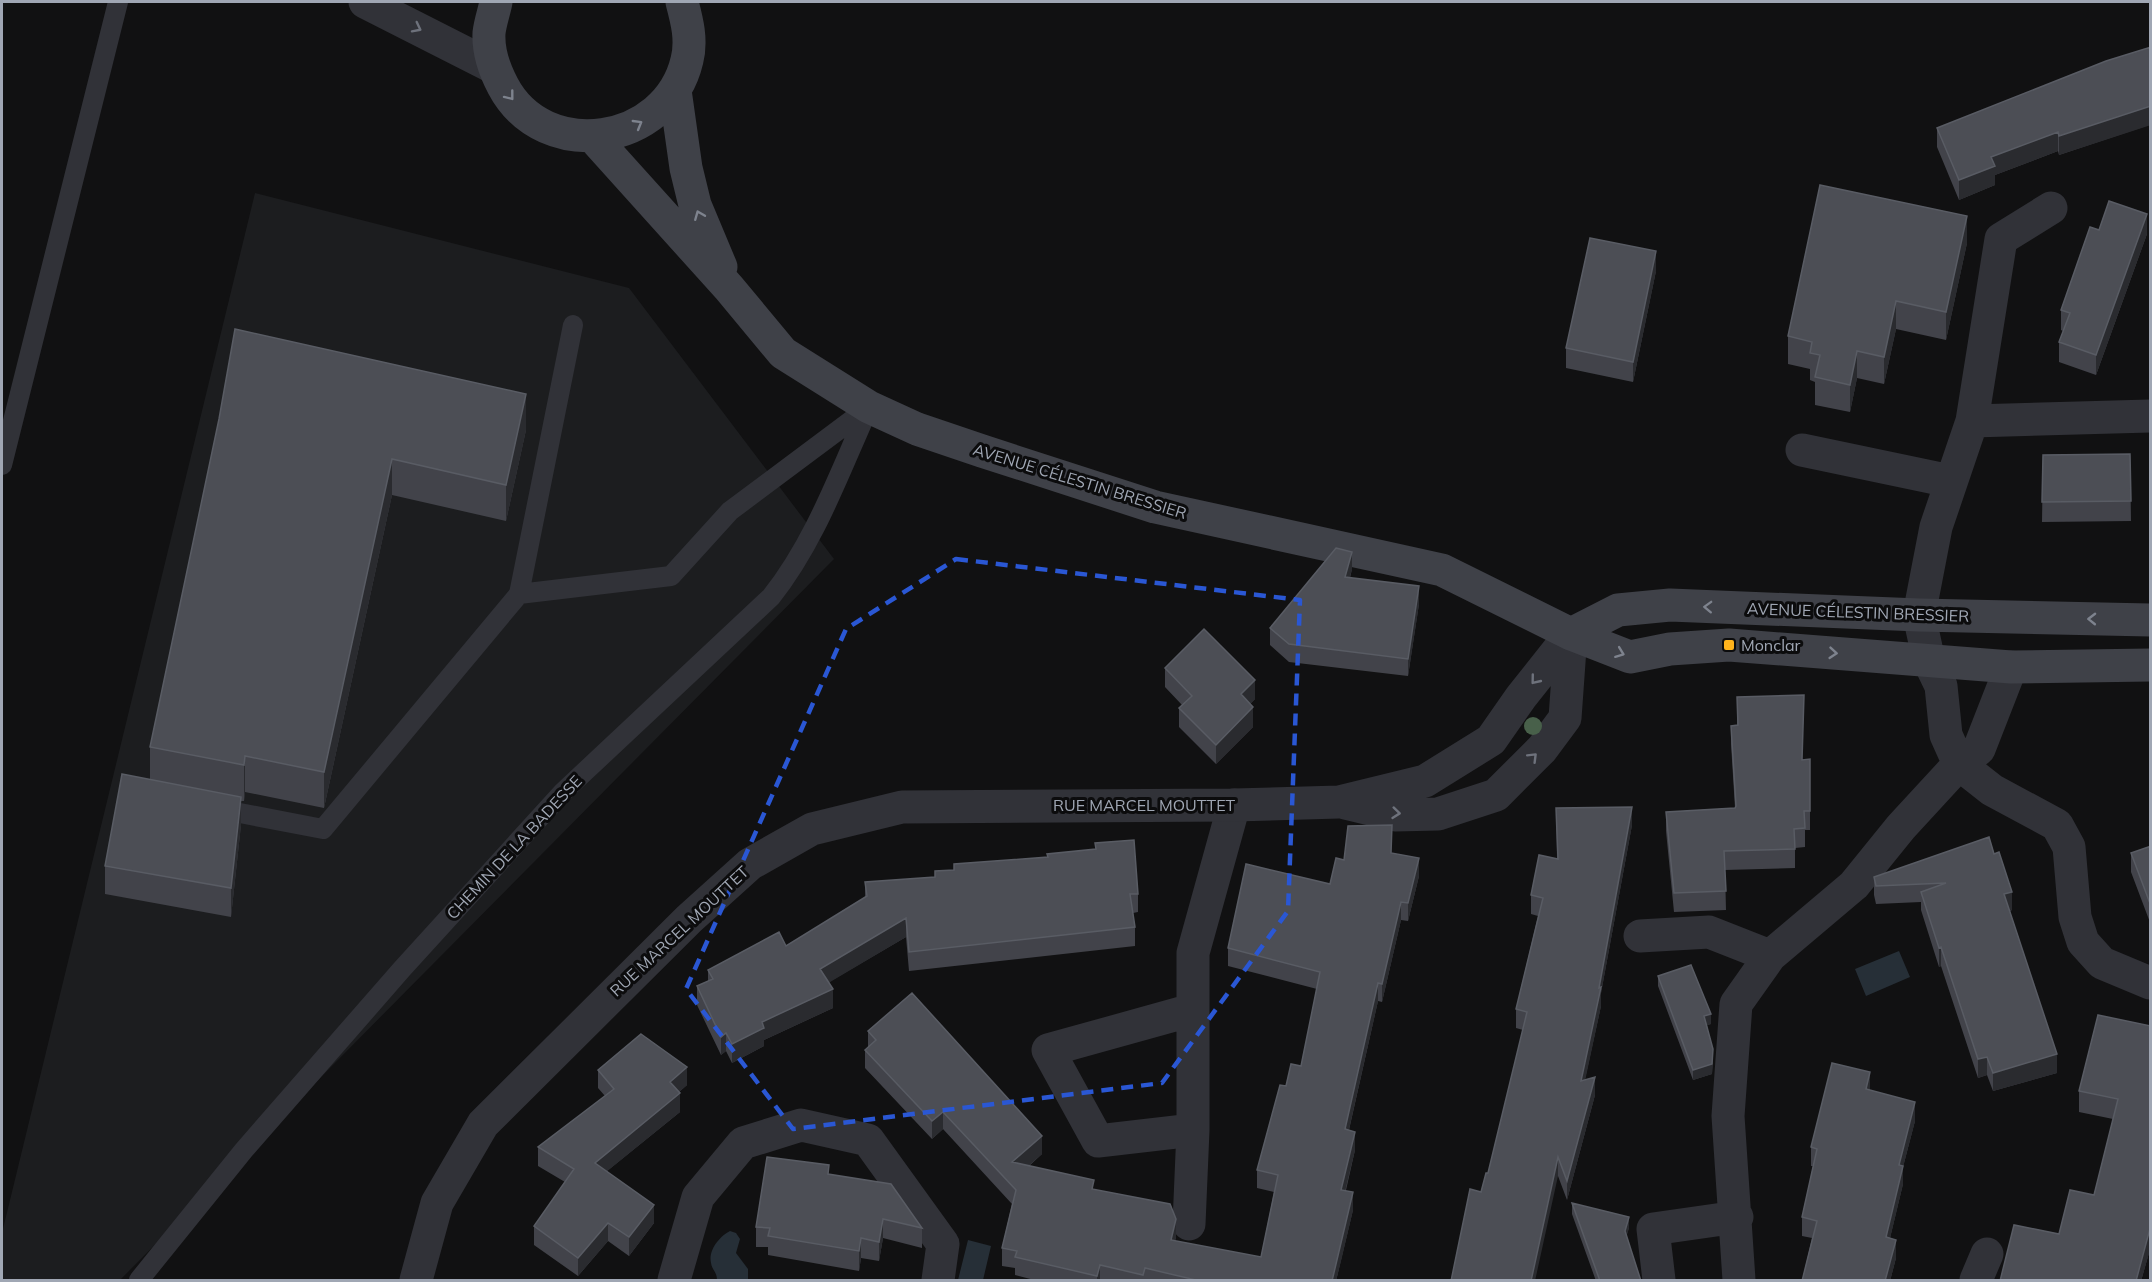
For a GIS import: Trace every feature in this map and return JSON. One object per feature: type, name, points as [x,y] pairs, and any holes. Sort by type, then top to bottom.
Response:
[{"type":"main road","points":[[496,2],[489,33],[493,67],[508,96],[532,119],[561,134],[593,137],[625,130],[653,115],[675,90],[687,60],[689,28],[682,2]]},
{"type":"main road","name":"AVENUE CÉLESTIN BRESSIER","points":[[675,90],[686,168],[695,205],[729,288]]},
{"type":"main road","name":"AVENUE CÉLESTIN BRESSIER","points":[[593,137],[729,288],[783,353],[869,407],[917,429],[1155,507],[1442,570],[1571,634],[1630,657],[1670,649],[1729,645],[2011,667],[2151,665]]},
{"type":"main road","name":"AVENUE CÉLESTIN BRESSIER","points":[[1571,634],[1618,609],[1670,605],[1918,615],[2151,620]]},
{"type":"street","points":[[365,2],[493,67]]},
{"type":"street","points":[[2051,207],[2001,239],[1972,422],[1936,527],[1918,615],[1929,661],[1941,686],[1946,735],[1959,764],[1992,790],[2057,825],[2069,847],[2074,917],[2083,942],[2102,963],[2151,983]]},
{"type":"street","points":[[1972,422],[2151,416]]},
{"type":"street","points":[[1802,450],[1950,481]]},
{"type":"street","name":"RUE MARCEL MOUTTET","points":[[416,1281],[437,1203],[483,1124],[673,934],[750,864],[812,829],[902,807],[1339,802],[1425,781],[1491,740],[1521,697],[1571,634]]},
{"type":"street","name":"RUE MARCEL MOUTTET","points":[[1339,802],[1395,814],[1438,814],[1496,795],[1542,749],[1565,718],[1571,634]]},
{"type":"street","points":[[1739,1281],[1737,1217],[1728,1116],[1736,1004],[1770,956],[1854,885],[1901,827],[1959,764],[1979,749],[2011,667]]},
{"type":"street","points":[[1189,1224],[1193,1130],[1192,953],[1233,805]]},
{"type":"street","points":[[1640,936],[1709,932],[1770,956]]},
{"type":"street","points":[[1192,1010],[1048,1050],[1098,1142],[1193,1130]]},
{"type":"street","points":[[674,1281],[698,1197],[743,1143],[801,1125],[868,1140],[943,1244],[938,1281]]},
{"type":"street","points":[[1659,1281],[1653,1229],[1737,1217]]},
{"type":"lane","points":[[2,465],[118,2]]},
{"type":"lane","points":[[200,805],[323,830],[519,594],[573,325]]},
{"type":"lane","points":[[519,594],[671,576],[730,512],[869,407]]},
{"type":"lane","name":"CHEMIN DE LA BADESSE","points":[[139,1281],[244,1150],[402,969],[563,792],[771,597],[793,570],[869,407]]},
{"type":"highlighted area","points":[[956,559],[1300,600],[1288,911],[1162,1083],[793,1129],[686,989],[846,629]]},
{"type":"shaded area","points":[[255,193],[629,288],[834,559],[120,1280],[2,1280],[2,1233]]},
{"type":"shaded area","points":[[1899,951],[1910,977],[1866,996],[1855,969]]},
{"type":"shaded area","points":[[730,1231],[736,1233],[740,1239],[736,1253],[748,1269],[748,1280],[717,1280],[711,1253],[722,1236]]},
{"type":"shaded area","points":[[968,1240],[991,1246],[983,1280],[958,1280]]},
{"type":"building","points":[[2151,47],[2151,106],[2059,136],[2058,132],[1991,157],[1995,166],[1959,180],[1937,128],[2106,61]]},
{"type":"building","points":[[1820,185],[1967,216],[1946,312],[1896,301],[1884,357],[1857,351],[1850,385],[1815,377],[1820,355],[1810,353],[1812,342],[1788,336]]},
{"type":"building","points":[[2109,201],[2147,214],[2096,355],[2059,342],[2070,313],[2061,310],[2090,227],[2099,230]]},
{"type":"building","points":[[1590,238],[1656,251],[1633,362],[1566,348]]},
{"type":"building","points":[[235,329],[526,394],[506,485],[392,459],[324,772],[245,756],[244,765],[150,747],[219,419]]},
{"type":"building","points":[[2130,454],[2131,501],[2042,502],[2043,455]]},
{"type":"building","points":[[1336,548],[1352,552],[1345,577],[1419,586],[1408,659],[1289,644],[1270,628]]},
{"type":"building","points":[[1204,629],[1255,680],[1241,694],[1253,707],[1216,745],[1179,708],[1192,696],[1165,668]]},
{"type":"building","points":[[1804,695],[1802,760],[1810,759],[1810,811],[1804,811],[1805,828],[1794,829],[1795,849],[1724,851],[1726,891],[1674,893],[1666,812],[1735,808],[1736,806],[1731,726],[1738,725],[1737,697]]},
{"type":"building","points":[[122,774],[241,797],[231,888],[105,866]]},
{"type":"building","points":[[1632,807],[1599,988],[1601,987],[1581,1081],[1595,1077],[1567,1181],[1558,1157],[1531,1281],[1451,1281],[1470,1189],[1481,1192],[1486,1173],[1488,1173],[1527,1012],[1516,1009],[1543,898],[1531,895],[1539,855],[1558,859],[1556,808]]},
{"type":"building","points":[[1392,825],[1391,853],[1419,858],[1408,903],[1401,902],[1382,984],[1378,983],[1345,1129],[1355,1132],[1341,1190],[1353,1192],[1332,1281],[1200,1281],[1145,1268],[1143,1275],[1100,1265],[1097,1276],[1015,1257],[1017,1251],[1002,1248],[1016,1190],[943,1112],[932,1121],[865,1050],[876,1040],[868,1031],[912,993],[1042,1136],[1012,1162],[1094,1180],[1092,1189],[1170,1204],[1176,1219],[1171,1240],[1261,1257],[1278,1175],[1257,1170],[1280,1085],[1286,1086],[1291,1064],[1301,1066],[1320,972],[1228,948],[1246,864],[1330,884],[1336,858],[1344,860],[1348,826]]},
{"type":"building","points":[[1989,837],[1994,854],[1999,852],[2012,892],[2004,894],[2057,1054],[1993,1073],[1987,1057],[1978,1059],[1921,892],[1946,883],[1876,886],[1874,877]]},
{"type":"building","points":[[1134,840],[1138,894],[1130,894],[1135,927],[909,952],[906,918],[820,969],[833,989],[762,1022],[764,1028],[732,1044],[726,1033],[721,1037],[697,986],[713,979],[708,970],[779,932],[786,946],[867,896],[865,882],[935,877],[935,871],[954,870],[954,864],[1048,857],[1047,854],[1096,849],[1095,843]]},
{"type":"building","points":[[2151,846],[2151,906],[2131,853]]},
{"type":"building","points":[[1691,965],[1711,1014],[1704,1016],[1713,1049],[1712,1064],[1693,1070],[1658,976]]},
{"type":"building","points":[[2098,1015],[2151,1026],[2151,1225],[2136,1281],[2000,1281],[2014,1225],[2059,1234],[2070,1190],[2094,1195],[2118,1099],[2079,1091]]},
{"type":"building","points":[[641,1034],[687,1067],[670,1082],[680,1093],[595,1163],[654,1205],[629,1237],[608,1223],[578,1258],[534,1226],[574,1169],[538,1147],[614,1089],[598,1070]]},
{"type":"building","points":[[1832,1063],[1870,1072],[1866,1089],[1915,1102],[1899,1165],[1903,1166],[1886,1237],[1896,1240],[1885,1281],[1802,1281],[1817,1221],[1802,1217],[1817,1149],[1811,1147]]},
{"type":"building","points":[[767,1157],[829,1165],[828,1174],[891,1184],[922,1228],[883,1219],[879,1242],[861,1238],[859,1251],[768,1236],[770,1228],[756,1227]]},
{"type":"building","points":[[1572,1203],[1629,1217],[1625,1231],[1641,1281],[1600,1281]]},
{"type":"place","name":"Monclar","points":[[1729,645]]}]
